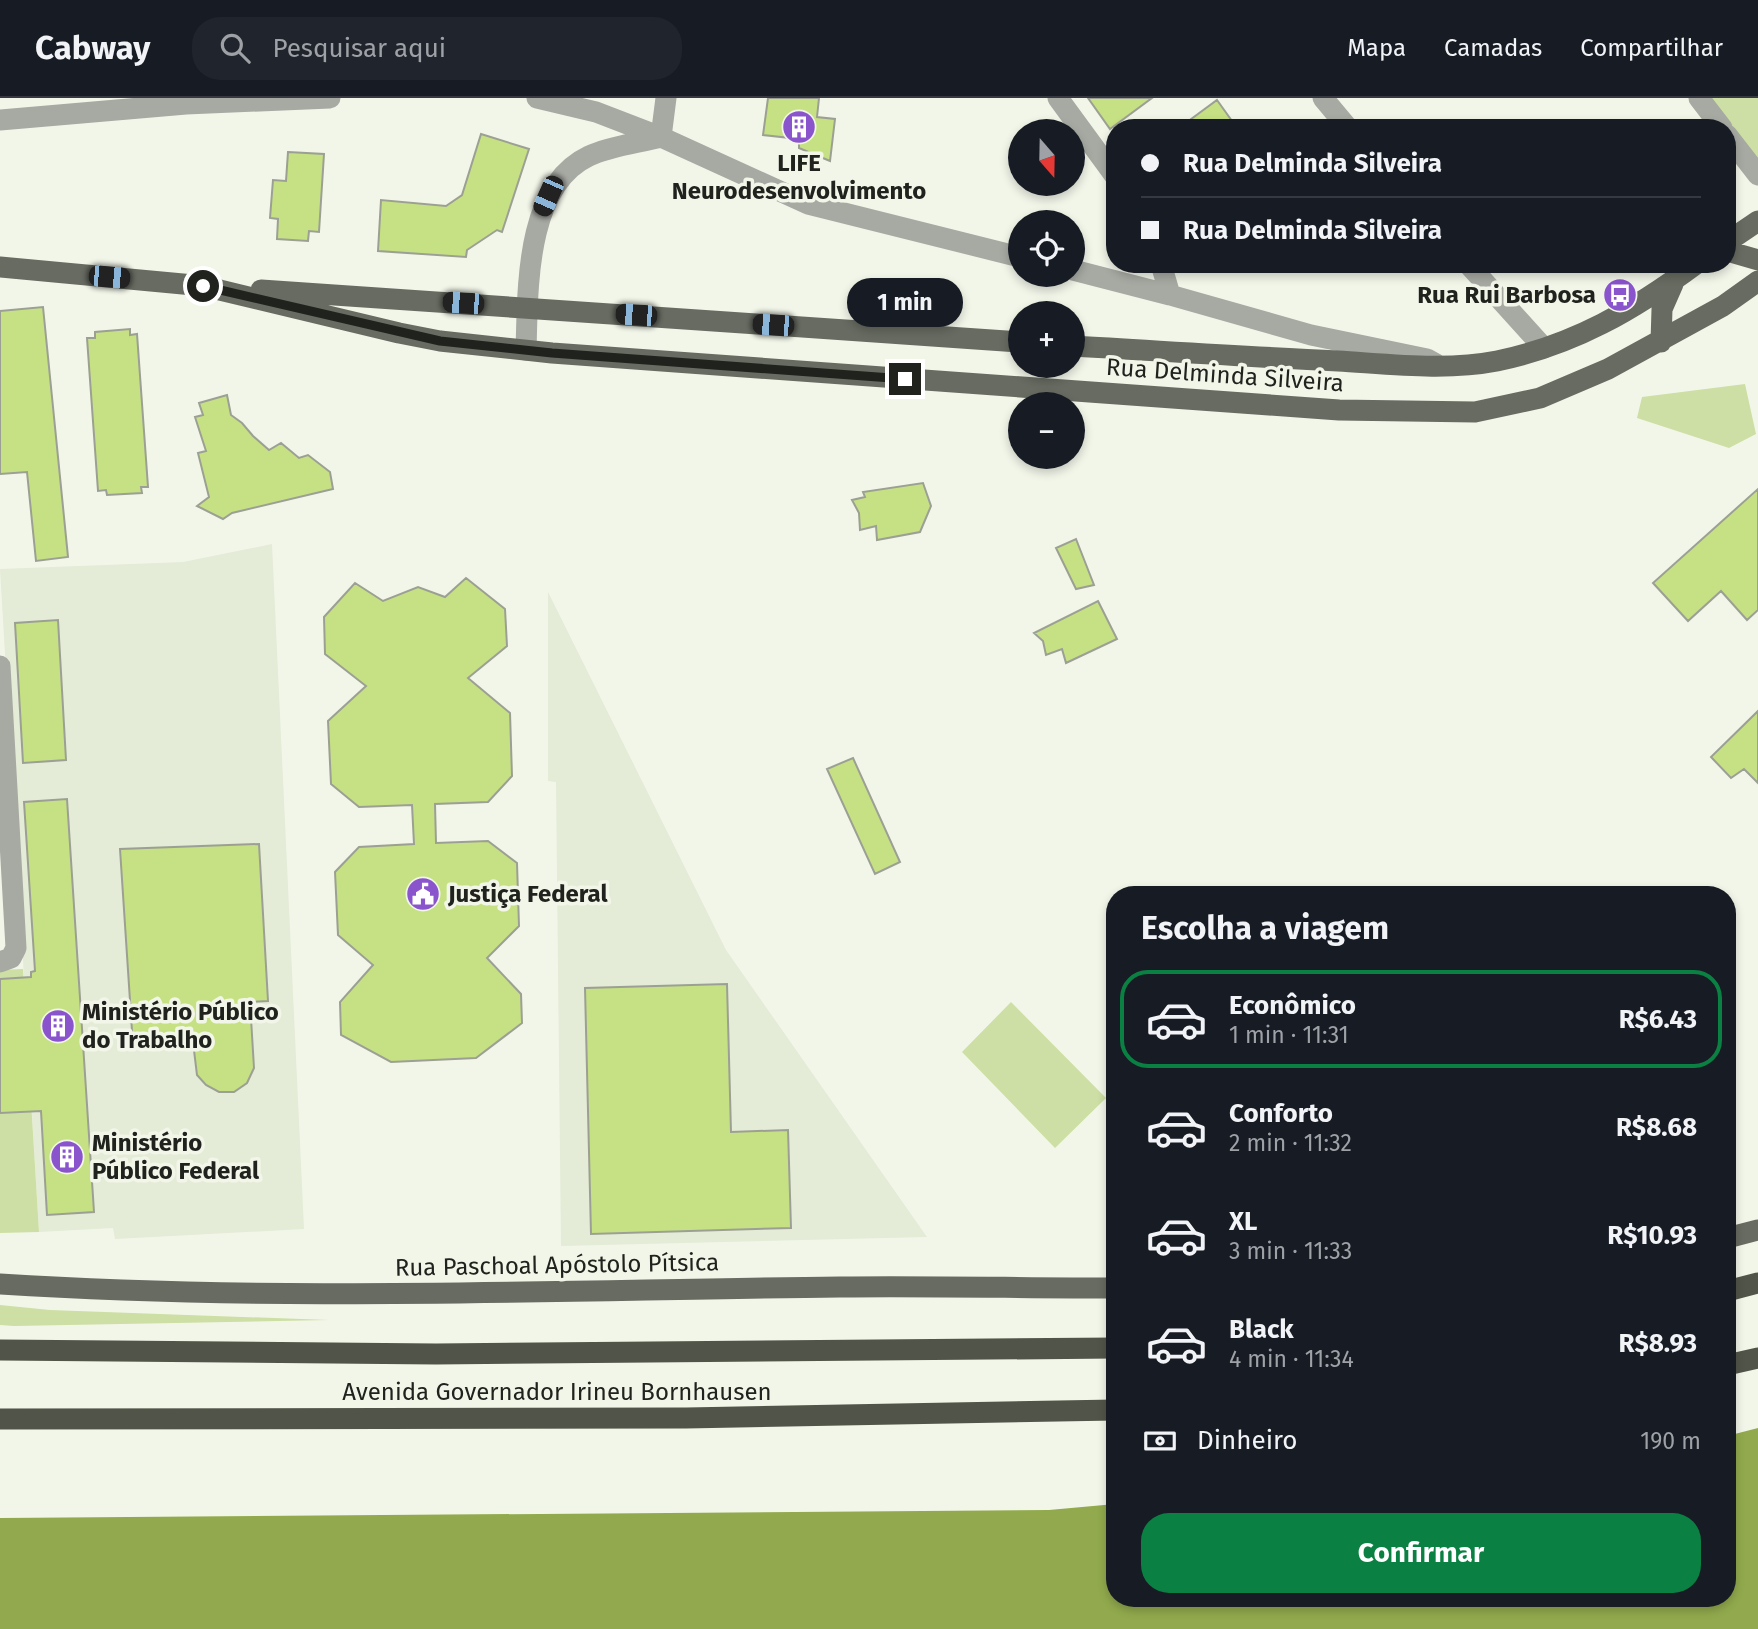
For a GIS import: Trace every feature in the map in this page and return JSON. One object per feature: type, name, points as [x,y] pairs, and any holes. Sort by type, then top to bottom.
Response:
[{"type":"highway","points":[[1736,1289],[1758,1283]]},
{"type":"highway","name":"Avenida Governador Irineu Bornhausen","points":[[0,1350],[450,1354],[1106,1348]]},
{"type":"highway","points":[[1736,1363],[1758,1358]]},
{"type":"highway","name":"Avenida Governador Irineu Bornhausen","points":[[0,1419],[687,1419],[1106,1410]]},
{"type":"main road","points":[[1736,236],[1758,221]]},
{"type":"main road","points":[[1736,254],[1758,260]]},
{"type":"main road","name":"Rua Delminda Silveira","points":[[0,268],[203,286],[1008,341]]},
{"type":"main road","name":"Rua Delminda Silveira","points":[[1085,347],[1437,365],[1497,361],[1544,348],[1591,330],[1646,301],[1684,273]]},
{"type":"main road","points":[[1661,342],[1662,309],[1676,279]]},
{"type":"main road","name":"Rua Delminda Silveira","points":[[203,286],[400,333],[526,350],[1339,410],[1475,412],[1540,398],[1661,342],[1758,281]]},
{"type":"main road","points":[[1736,1236],[1758,1230]]},
{"type":"main road","name":"Rua Paschoal Apóstolo Pítsica","points":[[0,1284],[280,1293],[510,1294],[841,1287],[1106,1288]]},
{"type":"street","points":[[0,120],[186,101],[330,98]]},
{"type":"street","points":[[537,98],[596,112],[661,137],[808,204],[1008,254]]},
{"type":"street","points":[[661,137],[666,98]]},
{"type":"street","points":[[1059,98],[1106,163]]},
{"type":"street","points":[[1323,98],[1340,119]]},
{"type":"street","points":[[1699,98],[1715,119]]},
{"type":"street","points":[[526,350],[527,307],[540,215],[561,176],[589,156],[661,137]]},
{"type":"street","points":[[1736,146],[1758,174]]},
{"type":"street","points":[[1085,273],[1311,335],[1427,359],[1437,365]]},
{"type":"street","points":[[1164,273],[1170,295]]},
{"type":"street","points":[[1476,273],[1544,348]]},
{"type":"street","points":[[0,666],[16,948],[11,958],[0,962]]},
{"type":"shaded area","points":[[1711,98],[1758,98],[1758,159],[1736,132],[1736,119],[1727,119]]},
{"type":"shaded area","points":[[1745,384],[1756,434],[1729,448],[1637,418],[1642,397]]},
{"type":"shaded area","points":[[272,544],[304,1229],[115,1239],[113,1228],[39,1232],[0,569],[183,562]]},
{"type":"shaded area","points":[[548,592],[726,950],[927,1237],[561,1246],[556,782],[548,781]]},
{"type":"shaded area","points":[[23,969],[39,1232],[0,1233],[0,970]]},
{"type":"shaded area","points":[[1011,1002],[1106,1098],[1055,1148],[962,1052]]},
{"type":"shaded area","points":[[0,1305],[50,1310],[329,1320],[14,1326],[0,1325]]},
{"type":"shaded area","points":[[1758,1428],[1758,1629],[0,1629],[0,1518],[1049,1510],[1106,1505],[1106,1607],[1736,1607],[1736,1434]]},
{"type":"building","name":"LIFE Neurodesenvolvimento","points":[[768,98],[819,98],[817,117],[835,119],[830,161],[799,148],[799,139],[763,135]]},
{"type":"building","points":[[1088,98],[1152,98],[1124,119],[1106,119],[1106,123]]},
{"type":"building","points":[[1217,100],[1231,119],[1191,119]]},
{"type":"building","points":[[481,134],[529,149],[502,232],[497,230],[467,250],[466,257],[378,251],[381,200],[446,206],[462,195]]},
{"type":"building","points":[[288,152],[324,154],[319,232],[309,231],[308,241],[277,239],[278,219],[270,218],[273,180],[286,181]]},
{"type":"building","points":[[43,307],[68,557],[36,561],[27,472],[0,474],[0,311]]},
{"type":"building","points":[[130,329],[130,335],[137,334],[148,487],[141,487],[142,493],[107,495],[106,490],[98,491],[87,338],[95,338],[95,332]]},
{"type":"building","points":[[227,395],[231,415],[253,436],[269,450],[281,443],[299,458],[308,455],[330,472],[333,489],[232,513],[223,519],[197,506],[209,497],[198,453],[206,451],[195,417],[203,415],[199,403]]},
{"type":"building","points":[[923,483],[931,506],[920,532],[877,540],[876,526],[860,530],[859,513],[852,500],[865,497],[863,492]]},
{"type":"building","points":[[1758,489],[1758,610],[1747,620],[1721,591],[1688,621],[1653,583]]},
{"type":"building","points":[[1076,539],[1094,585],[1076,589],[1056,548]]},
{"type":"building","points":[[466,578],[505,609],[507,646],[468,678],[510,713],[512,776],[488,802],[435,804],[436,843],[488,841],[517,863],[519,926],[487,958],[521,994],[522,1023],[476,1058],[391,1062],[341,1035],[340,1002],[373,965],[338,935],[335,872],[359,847],[414,844],[412,805],[359,807],[331,784],[328,721],[366,686],[325,654],[324,617],[355,583],[383,601],[418,587],[445,597]]},
{"type":"building","points":[[1098,601],[1117,639],[1066,663],[1062,649],[1046,655],[1043,641],[1034,633]]},
{"type":"building","points":[[58,620],[66,760],[23,763],[15,623]]},
{"type":"building","points":[[1758,711],[1758,783],[1744,769],[1731,778],[1711,757]]},
{"type":"building","points":[[853,758],[900,862],[875,874],[827,769]]},
{"type":"building","points":[[67,799],[94,1212],[47,1215],[41,1111],[0,1113],[0,979],[31,977],[31,972],[35,971],[24,802]]},
{"type":"building","points":[[259,844],[268,1001],[250,1002],[254,1068],[247,1083],[234,1092],[219,1092],[206,1085],[197,1075],[193,1042],[133,1046],[120,849]]},
{"type":"building","points":[[727,984],[731,1132],[788,1130],[791,1228],[591,1234],[585,988]]},
{"type":"place","name":"LIFE Neurodesenvolvimento","points":[[799,127]]},
{"type":"place","name":"Rua Rui Barbosa","points":[[1620,295]]},
{"type":"place","name":"Justiça Federal","points":[[423,894]]},
{"type":"place","name":"Ministério Público do Trabalho","points":[[58,1026]]},
{"type":"place","name":"Ministério Público Federal","points":[[67,1157]]},
{"type":"route","points":[[203,286],[440,341],[552,353],[905,379]]}]
